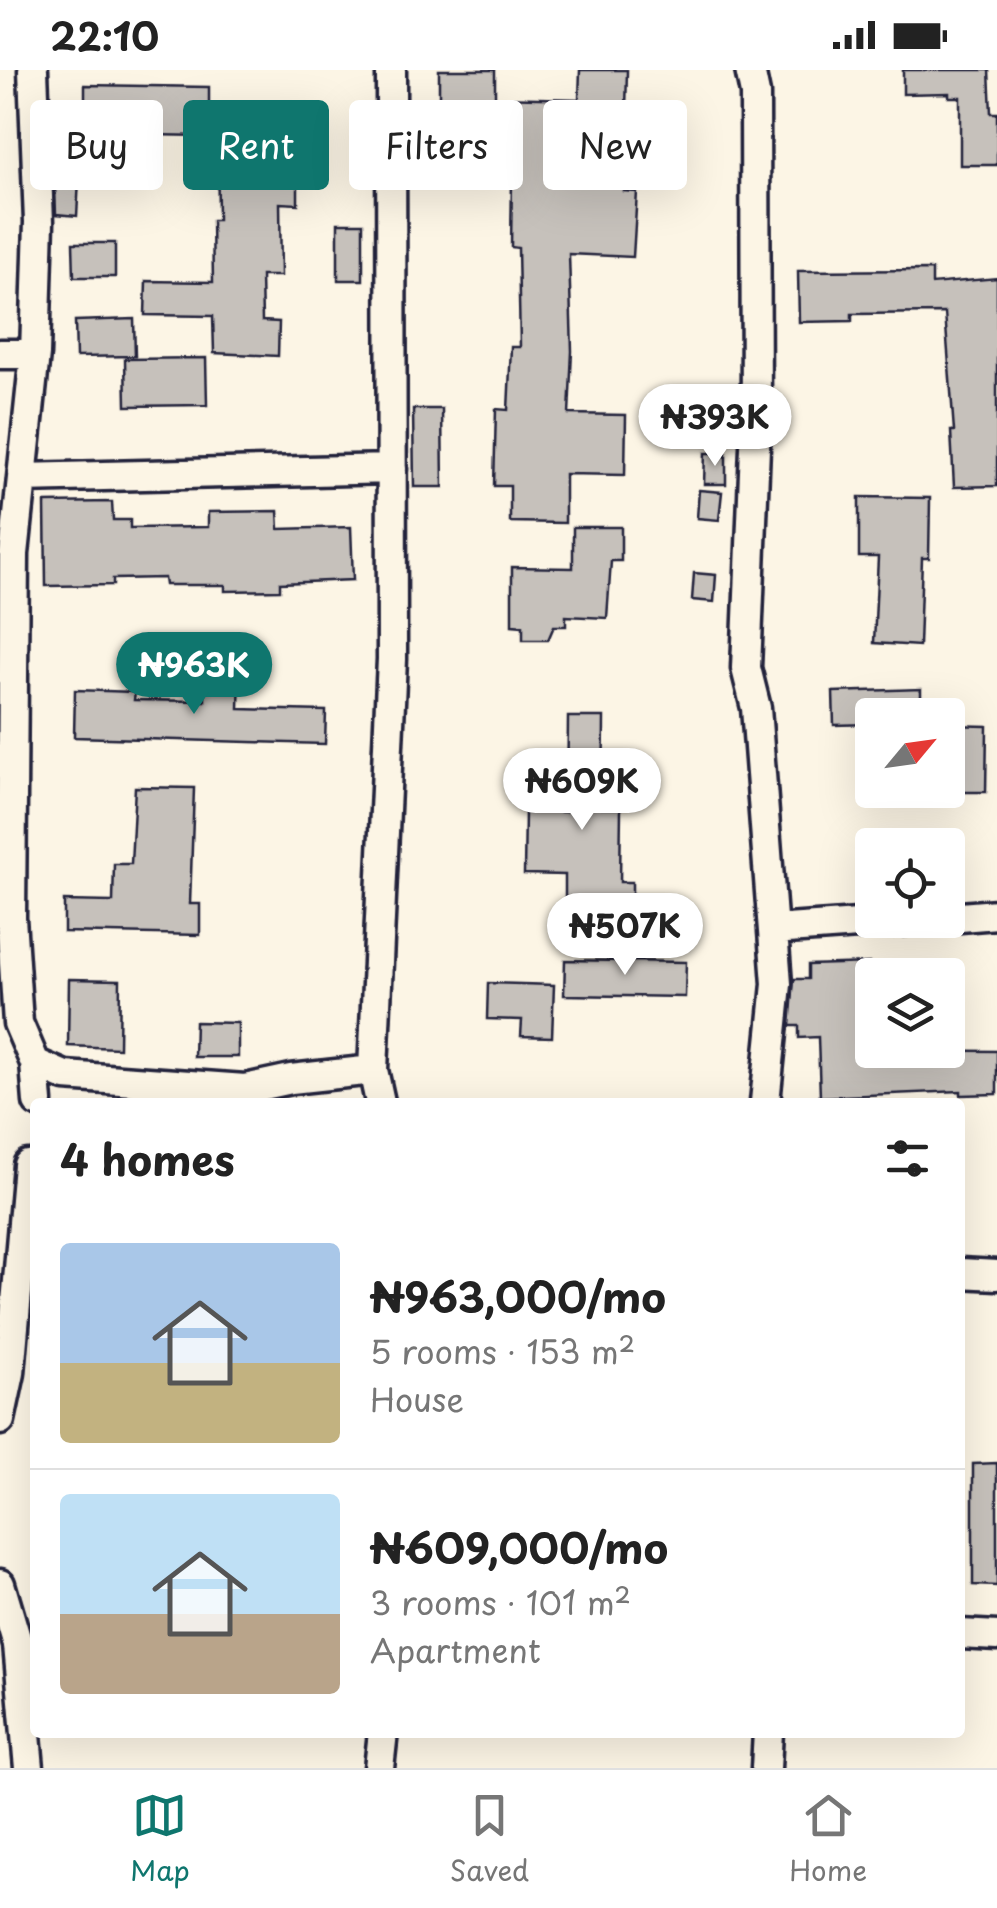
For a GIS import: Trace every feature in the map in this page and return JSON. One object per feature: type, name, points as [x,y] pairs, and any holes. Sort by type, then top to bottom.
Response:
[{"type":"street","points":[[33,70],[39,222],[35,354],[14,554],[6,688],[11,918],[18,1024],[35,1063],[38,1098]]},
{"type":"street","points":[[379,1098],[374,1070],[392,659],[391,70]]},
{"type":"street","points":[[750,70],[755,94],[756,423],[746,668],[756,708],[777,984],[765,1098]]},
{"type":"street","points":[[0,354],[35,354]]},
{"type":"street","points":[[22,478],[392,469]]},
{"type":"street","points":[[965,917],[997,914]]},
{"type":"street","points":[[773,930],[855,924]]},
{"type":"street","points":[[35,1063],[65,1076],[245,1089],[292,1079],[374,1070]]},
{"type":"street","points":[[0,1190],[30,1158]]},
{"type":"street","points":[[0,1420],[10,1373],[30,1167]]},
{"type":"street","points":[[965,1273],[997,1275]]},
{"type":"street","points":[[0,1584],[18,1645],[29,1768]]},
{"type":"street","points":[[965,1634],[997,1636]]},
{"type":"street","points":[[379,1768],[382,1738]]},
{"type":"street","points":[[766,1768],[768,1738]]},
{"type":"building","points":[[439,70],[495,70],[495,97],[579,99],[580,70],[627,70],[626,100],[543,100],[543,190],[637,192],[633,257],[569,254],[569,414],[626,415],[625,475],[565,474],[565,523],[510,522],[510,486],[494,486],[496,409],[508,410],[511,347],[520,347],[518,248],[511,247],[512,190],[523,190],[523,100],[439,100]]},
{"type":"building","points":[[903,70],[989,70],[991,113],[997,113],[997,165],[960,165],[960,97],[949,97],[949,93],[903,94]]},
{"type":"building","points":[[85,85],[209,87],[209,100],[183,100],[183,136],[163,135],[163,100],[85,100]]},
{"type":"building","points":[[55,190],[78,190],[77,216],[56,214]]},
{"type":"building","points":[[218,190],[298,190],[298,204],[280,203],[281,276],[261,276],[262,321],[279,322],[278,356],[214,353],[213,316],[145,315],[146,281],[213,282],[212,220],[218,220]]},
{"type":"building","points":[[338,223],[363,223],[363,280],[338,280]]},
{"type":"building","points":[[73,243],[115,243],[115,277],[74,277]]},
{"type":"building","points":[[932,270],[932,284],[997,278],[997,486],[954,487],[945,313],[852,314],[852,321],[799,322],[798,271]]},
{"type":"building","points":[[134,319],[135,356],[76,357],[75,321]]},
{"type":"building","points":[[206,358],[207,405],[126,406],[125,359]]},
{"type":"building","points":[[413,409],[442,409],[443,487],[414,487]]},
{"type":"building","points":[[705,453],[726,453],[726,484],[704,484]]},
{"type":"building","points":[[699,490],[722,492],[719,520],[697,518]]},
{"type":"building","points":[[859,497],[930,498],[929,558],[922,558],[919,646],[874,643],[878,557],[859,557]]},
{"type":"building","points":[[112,502],[113,520],[130,520],[130,528],[208,527],[208,512],[278,511],[279,529],[351,527],[353,580],[280,583],[280,590],[225,591],[225,585],[165,585],[164,578],[113,579],[113,585],[46,586],[45,503]]},
{"type":"building","points":[[573,527],[621,527],[621,561],[611,561],[607,618],[566,616],[566,626],[554,626],[548,640],[523,640],[523,626],[512,625],[512,567],[573,568]]},
{"type":"building","points":[[694,573],[716,575],[714,602],[692,600]]},
{"type":"building","points":[[205,672],[240,673],[239,709],[326,711],[325,744],[74,737],[75,690],[135,692],[134,700],[205,701]]},
{"type":"building","points":[[921,689],[921,698],[855,698],[855,724],[834,725],[833,692]]},
{"type":"building","points":[[568,717],[604,717],[603,808],[621,808],[620,882],[632,882],[632,918],[565,918],[565,875],[524,874],[525,811],[565,812],[567,808]]},
{"type":"building","points":[[965,725],[987,726],[986,792],[965,792]]},
{"type":"building","points":[[135,787],[194,788],[190,904],[200,904],[200,935],[64,932],[64,901],[113,902],[114,864],[131,864]]},
{"type":"building","points":[[565,960],[686,962],[685,997],[564,995]]},
{"type":"building","points":[[855,963],[855,1068],[965,1068],[965,1051],[997,1051],[997,1094],[961,1095],[961,1091],[820,1097],[818,1037],[799,1038],[799,1026],[790,1026],[794,979],[808,979],[808,965]]},
{"type":"building","points":[[69,979],[120,980],[119,1048],[68,1046]]},
{"type":"building","points":[[488,983],[554,985],[552,1037],[521,1036],[522,1020],[487,1019]]},
{"type":"building","points":[[195,1022],[238,1023],[238,1057],[194,1057]]},
{"type":"building","points":[[997,1463],[997,1586],[973,1585],[973,1464]]}]
